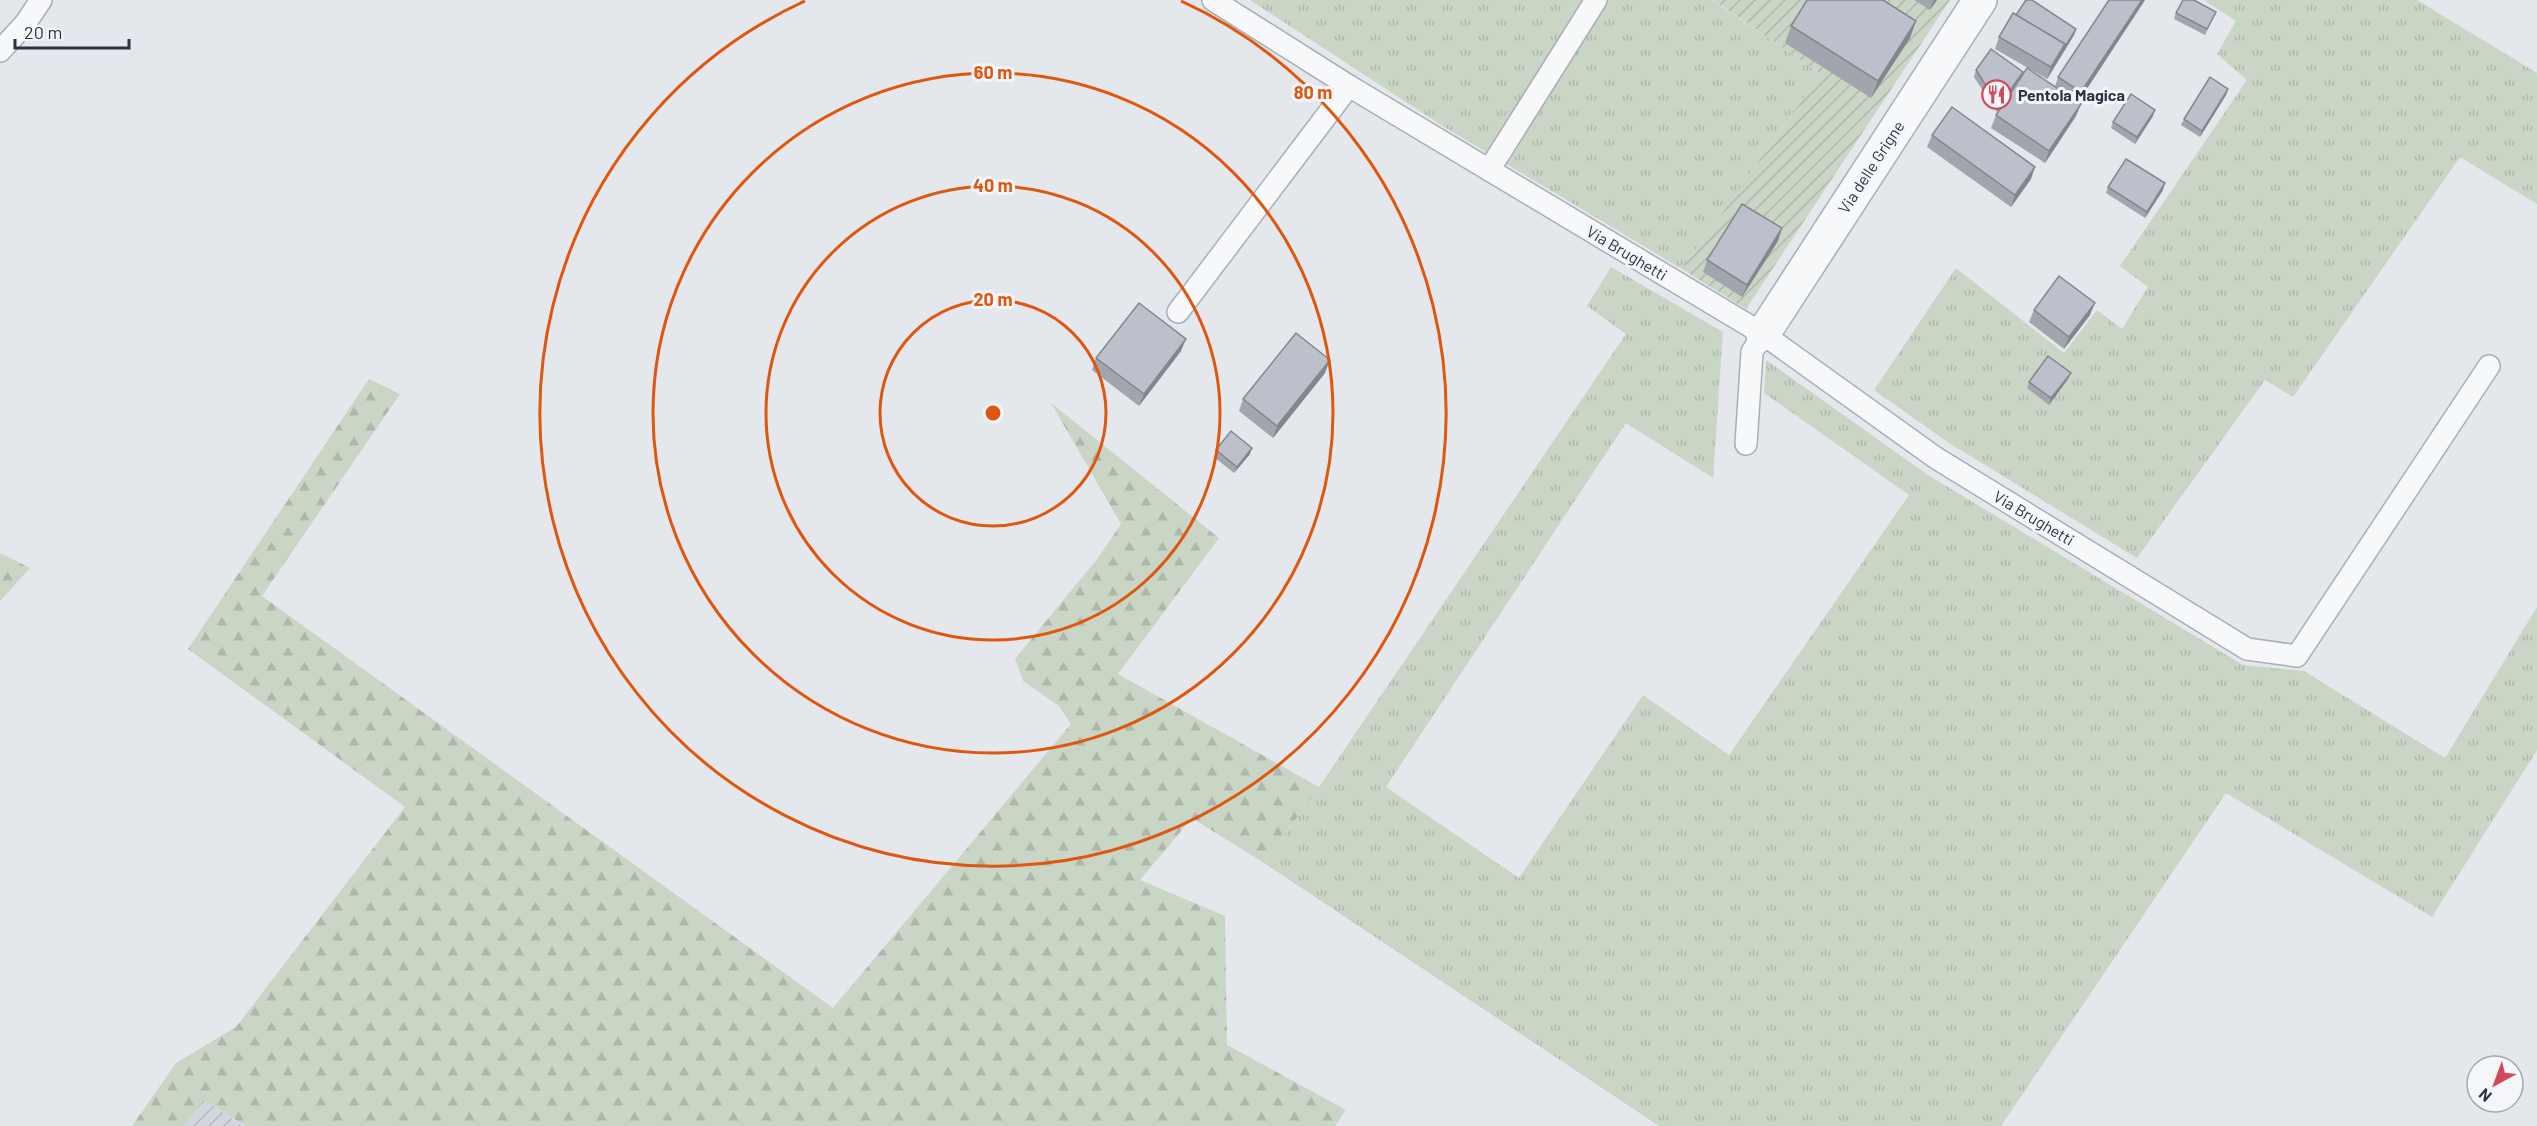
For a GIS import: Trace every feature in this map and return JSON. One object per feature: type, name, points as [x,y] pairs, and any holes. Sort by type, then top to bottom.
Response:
[{"type":"street","name":"Via delle Grigne","points":[[1763,334],[1980,0]]},
{"type":"lane","points":[[0,51],[25,24],[41,0]]},
{"type":"lane","name":"Via Brughetti","points":[[1213,0],[1349,87],[1763,334],[1936,458],[2247,649],[2297,656],[2489,366]]},
{"type":"lane","points":[[1489,170],[1596,0]]},
{"type":"lane","points":[[1178,312],[1349,87]]},
{"type":"lane","points":[[1746,444],[1752,352],[1763,334]]},
{"type":"shaded area","points":[[203,1099],[243,1126],[184,1126]]},
{"type":"green space","points":[[1250,0],[1712,0],[1821,74],[1682,269],[1441,125]]},
{"type":"green space","points":[[1713,0],[1950,0],[1746,309],[1682,269],[1821,74]]},
{"type":"green space","points":[[2204,0],[2417,0],[2537,73],[2537,204],[2460,157],[2293,397],[2265,380],[2137,558],[1949,443],[1874,390],[1956,268],[2064,353],[2097,310],[2122,329],[2148,287],[2120,266],[2247,80],[2217,54],[2236,21]]},
{"type":"green space","points":[[1611,267],[1723,332],[1713,478],[1626,423],[1386,787],[1519,878],[1643,695],[1729,755],[1909,495],[1764,393],[1766,360],[1928,475],[2243,665],[2304,671],[2445,758],[2537,607],[2537,750],[2432,917],[2226,793],[2001,1126],[1659,1126],[1264,863],[1319,787],[1626,334],[1587,306]]},
{"type":"green space","points":[[369,379],[400,394],[262,596],[833,1008],[1071,724],[1059,706],[1023,681],[1015,659],[1097,559],[1121,524],[1051,403],[1219,538],[1118,674],[1319,787],[1264,863],[1192,818],[1140,880],[1225,916],[1227,1045],[1346,1110],[1335,1126],[245,1126],[204,1100],[184,1126],[132,1126],[176,1063],[236,1027],[405,807],[188,649]]},
{"type":"green space","points":[[0,553],[30,568],[0,601]]},
{"type":"building","points":[[1807,0],[1883,0],[1916,21],[1878,81],[1791,26]]},
{"type":"building","points":[[2026,0],[2032,0],[2076,29],[2063,50],[2065,44],[2016,15]]},
{"type":"building","points":[[2109,0],[2142,0],[2081,92],[2058,77]]},
{"type":"building","points":[[2183,0],[2194,0],[2216,12],[2207,29],[2176,13]]},
{"type":"building","points":[[2013,13],[2065,44],[2051,67],[1999,37]]},
{"type":"building","name":"Pentola Magica","points":[[1991,49],[2023,72],[1999,106],[1976,70]]},
{"type":"building","points":[[2027,68],[2081,104],[2049,151],[1996,115]]},
{"type":"building","points":[[2210,77],[2228,89],[2202,131],[2184,119]]},
{"type":"building","points":[[2131,94],[2155,110],[2137,137],[2113,122]]},
{"type":"building","points":[[1952,107],[2035,167],[2015,195],[1932,135]]},
{"type":"building","points":[[2126,159],[2165,183],[2147,212],[2108,187]]},
{"type":"building","points":[[1742,204],[1782,228],[1747,285],[1707,260]]},
{"type":"building","points":[[2059,276],[2095,303],[2069,337],[2034,310]]},
{"type":"building","points":[[1139,303],[1186,339],[1144,394],[1096,358]]},
{"type":"building","points":[[1296,333],[1330,360],[1277,426],[1243,399]]},
{"type":"building","points":[[2048,356],[2071,373],[2051,398],[2029,382]]},
{"type":"building","points":[[1231,431],[1252,448],[1237,467],[1216,450]]},
{"type":"place","name":"Pentola Magica","points":[[1997,95]]}]
